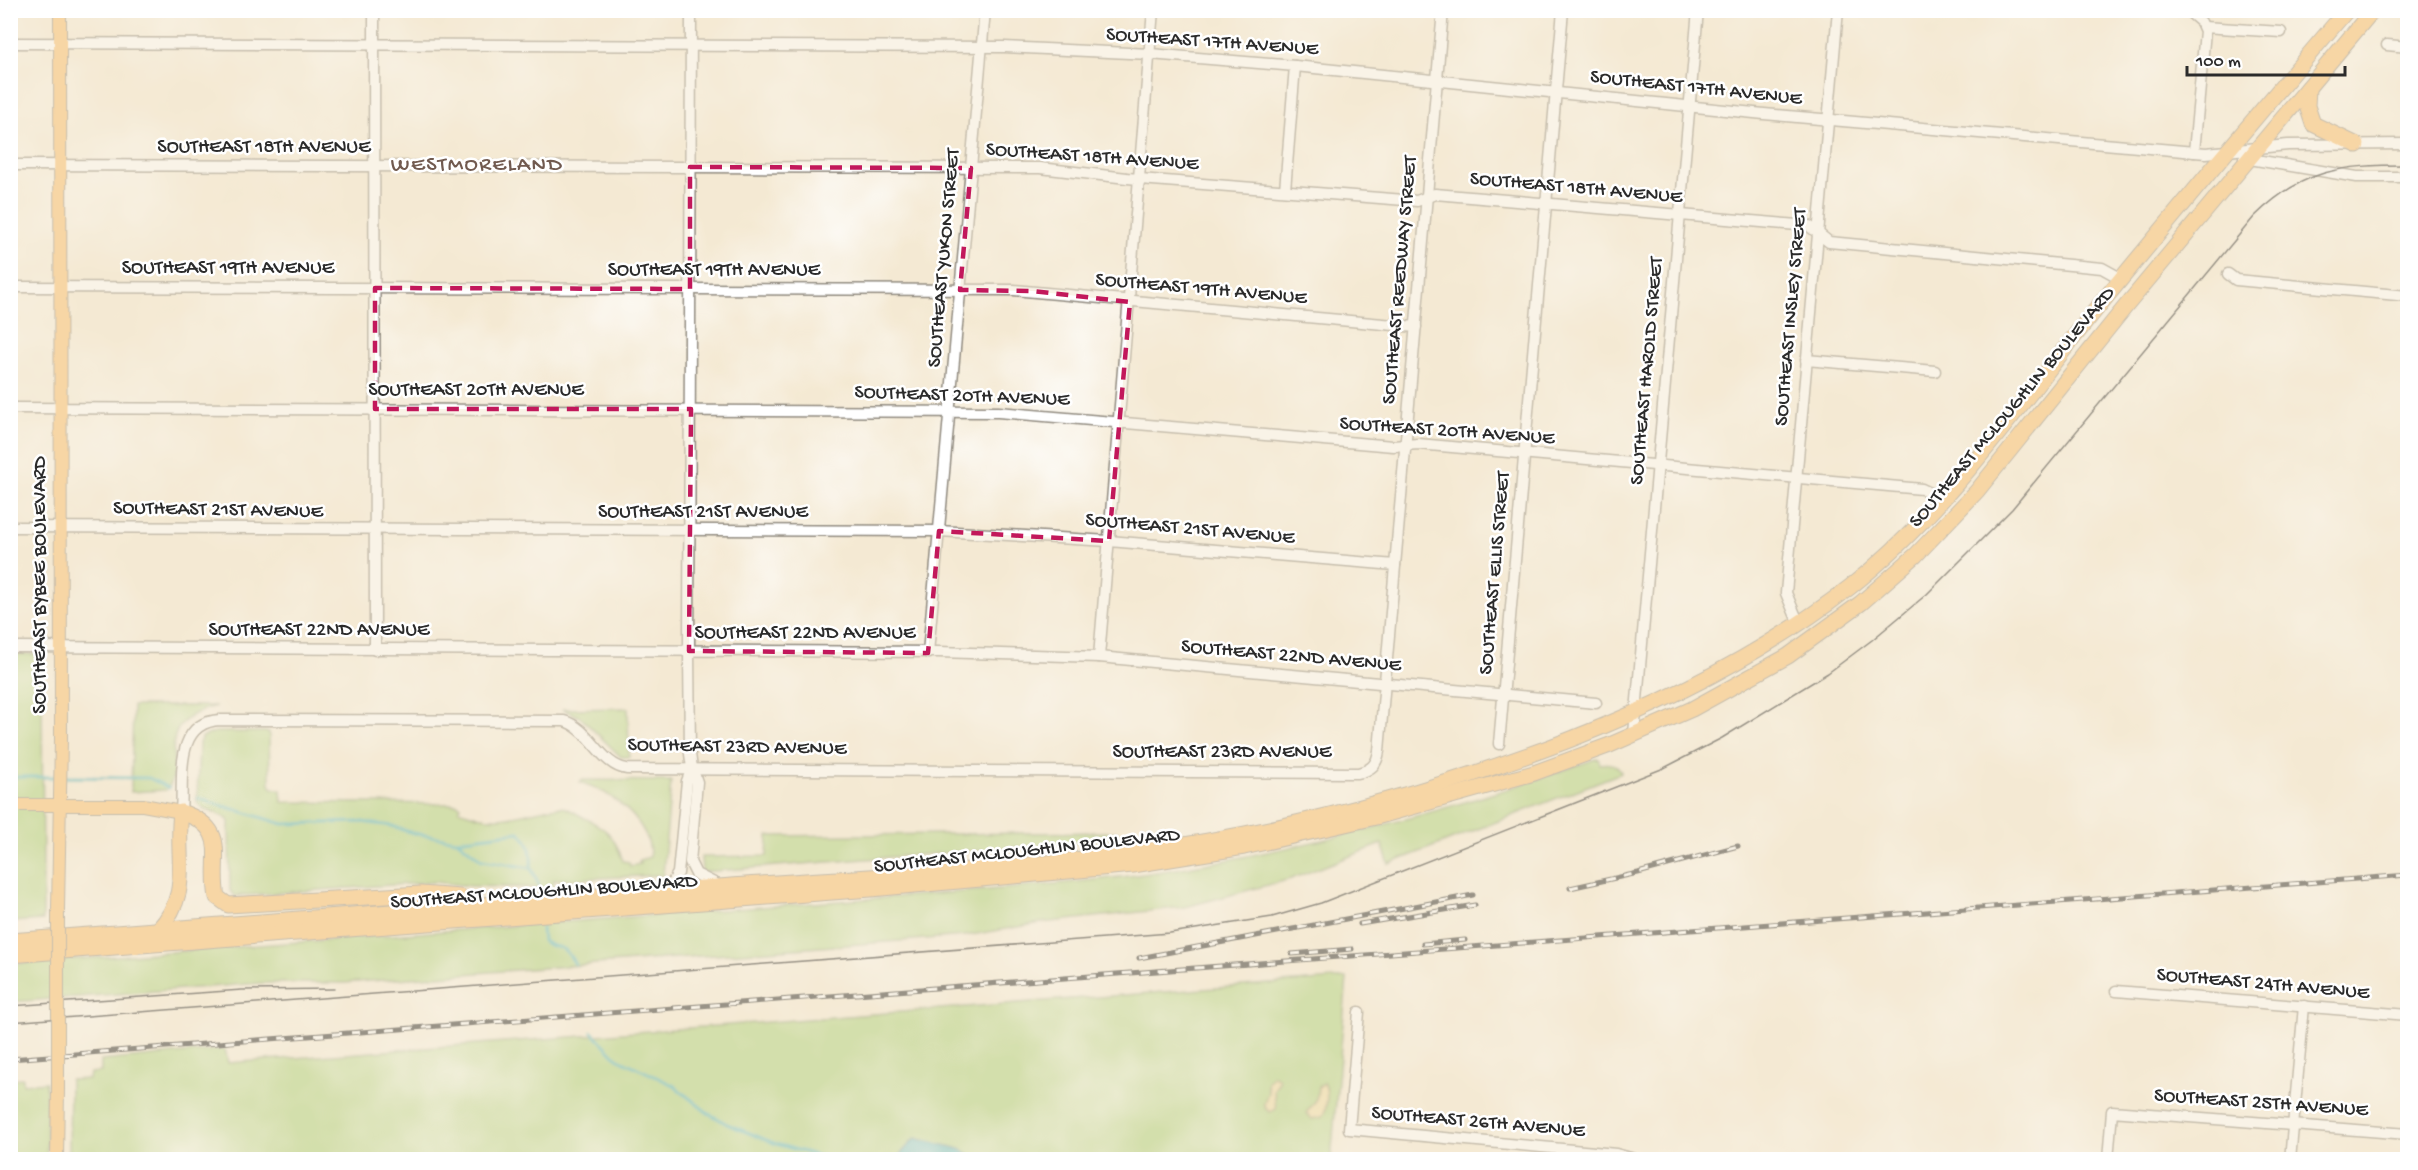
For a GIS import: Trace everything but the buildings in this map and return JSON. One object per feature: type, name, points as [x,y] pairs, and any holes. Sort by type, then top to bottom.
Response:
[{"type":"highway","name":"SOUTHEAST MCLOUGHLIN BOULEVARD","points":[[10,941],[472,906],[541,907],[668,891],[1048,863],[1139,852],[1237,836],[1355,810],[1469,777],[1636,712],[1724,670],[1799,624],[1867,573],[1943,499],[2121,279],[2348,10]]},
{"type":"highway","name":"SOUTHEAST MCLOUGHLIN BOULEVARD","points":[[10,955],[541,907],[1066,873],[1180,858],[1376,817],[1534,773],[1634,734],[1721,694],[1788,656],[1861,603],[1916,555],[1983,484],[2373,10]]},
{"type":"highway","points":[[2308,88],[2307,106],[2313,124],[2357,145]]},
{"type":"highway","points":[[158,930],[173,913],[178,898],[181,812],[210,828],[216,854],[217,897],[228,906],[429,894],[460,897],[472,906]]},
{"type":"main road","name":"SOUTHEAST BYBEE BOULEVARD","points":[[57,1160],[61,778],[60,10]]},
{"type":"main road","points":[[10,805],[143,805],[181,812]]},
{"type":"street","points":[[374,10],[375,650]]},
{"type":"street","points":[[691,10],[689,651],[692,768],[698,782],[692,869],[722,887]]},
{"type":"street","name":"SOUTHEAST YUKON STREET","points":[[928,652],[985,10]]},
{"type":"street","points":[[1099,657],[1154,10]]},
{"type":"street","name":"SOUTHEAST REEDWAY STREET","points":[[1374,766],[1379,751],[1443,10]]},
{"type":"street","name":"SOUTHEAST ELLIS STREET","points":[[1499,744],[1563,10]]},
{"type":"street","name":"SOUTHEAST HAROLD STREET","points":[[1634,734],[1698,10]]},
{"type":"street","name":"SOUTHEAST INSLEY STREET","points":[[1799,624],[1786,593],[1838,10]]},
{"type":"street","points":[[2187,10],[2201,22],[2205,39],[2194,152]]},
{"type":"street","points":[[2204,27],[2281,32]]},
{"type":"street","name":"SOUTHEAST 17TH AVENUE","points":[[10,44],[982,46],[1150,54],[1437,79],[1827,120],[2194,152],[2253,154],[2357,177],[2408,177]]},
{"type":"street","points":[[2387,45],[2408,46]]},
{"type":"street","points":[[1285,190],[1295,66]]},
{"type":"street","name":"SOUTHEAST 17TH AVENUE","points":[[2253,154],[2288,145],[2408,144]]},
{"type":"street","name":"SOUTHEAST 18TH AVENUE","points":[[10,165],[1040,168],[1417,201],[1435,194],[1809,226],[1829,242],[2102,268],[2121,279]]},
{"type":"street","points":[[2229,274],[2236,280],[2408,296]]},
{"type":"street","name":"SOUTHEAST 19TH AVENUE","points":[[10,287],[1033,291],[1130,302],[1416,327]]},
{"type":"street","points":[[1806,360],[1935,371]]},
{"type":"street","name":"SOUTHEAST 20TH AVENUE","points":[[10,408],[691,409],[1045,415],[1120,424],[1406,445],[1418,444],[1922,489],[1943,499]]},
{"type":"street","name":"SOUTHEAST 21ST AVENUE","points":[[10,527],[375,531],[939,531],[1110,541],[1395,565]]},
{"type":"street","name":"SOUTHEAST 22ND AVENUE","points":[[10,647],[928,652],[1099,657],[1596,703]]},
{"type":"street","name":"SOUTHEAST 23RD AVENUE","points":[[181,812],[186,741],[194,729],[213,720],[564,721],[576,726],[621,768],[1358,773],[1374,766]]},
{"type":"street","points":[[668,891],[678,873],[687,781],[692,768]]},
{"type":"street","name":"SOUTHEAST 24TH AVENUE","points":[[2116,991],[2408,1015]]},
{"type":"street","points":[[2290,1160],[2304,1006]]},
{"type":"street","name":"SOUTHEAST 26TH AVENUE","points":[[1359,1012],[1349,1129],[1616,1154],[1638,1160]]},
{"type":"street","name":"SOUTHEAST 25TH AVENUE","points":[[2108,1160],[2112,1111],[2408,1134]]},
{"type":"highlighted area","points":[[690,167],[971,168],[960,290],[1033,291],[1130,302],[1109,541],[939,531],[928,653],[689,651],[691,409],[375,409],[375,288],[690,289]]},
{"type":"green space","points":[[11,654],[42,654],[43,920],[11,922]]},
{"type":"green space","points":[[133,706],[216,706],[194,714],[182,724],[175,735],[174,770],[172,781],[166,790],[131,792]]},
{"type":"green space","points":[[628,708],[629,757],[621,757],[580,717],[562,709]]},
{"type":"green space","points":[[215,732],[269,732],[270,784],[272,788],[281,790],[282,802],[457,804],[461,806],[459,810],[493,818],[564,807],[604,829],[619,849],[623,861],[629,862],[630,866],[640,864],[639,860],[650,857],[649,844],[644,832],[637,821],[616,801],[605,793],[580,782],[581,780],[671,781],[663,875],[554,880],[553,887],[545,888],[471,886],[435,882],[235,896],[230,891],[229,821],[203,808],[197,802],[199,743],[202,737]]},
{"type":"green space","points":[[1598,758],[1600,764],[1616,765],[1621,773],[1389,864],[1382,844],[1291,879],[1185,907],[1041,923],[965,936],[344,983],[262,983],[11,1002],[11,964],[1026,887],[1144,874],[1259,854],[1374,827],[1487,795]]},
{"type":"green space","points":[[1117,832],[1117,837],[1058,844],[702,872],[701,857],[767,856],[768,836]]},
{"type":"green space","points":[[1347,978],[1331,1159],[69,1160],[70,1080],[89,1079],[90,1073],[101,1072],[101,1061],[225,1049],[228,1063]]},
{"type":"green space","points":[[23,1078],[23,1084],[46,1082],[47,1159],[11,1159],[11,1079]]},
{"type":"sand","points":[[1273,1075],[1278,1077],[1279,1081],[1274,1090],[1276,1109],[1270,1112],[1264,1105],[1268,1092],[1267,1082]]},
{"type":"sand","points":[[1324,1083],[1327,1095],[1325,1110],[1322,1117],[1312,1119],[1306,1113],[1315,1102],[1318,1087]]},
{"type":"water","points":[[915,1138],[961,1149],[977,1159],[896,1159]]},
{"type":"waterway","points":[[10,777],[57,777]]},
{"type":"waterway","points":[[63,777],[149,778],[169,788]]},
{"type":"waterway","points":[[197,798],[283,824],[362,822],[457,840],[482,860],[531,868],[539,885]]},
{"type":"waterway","points":[[457,840],[519,832],[530,848],[531,868]]},
{"type":"waterway","points":[[542,928],[543,941],[562,948],[575,964]]},
{"type":"waterway","points":[[592,1032],[617,1058],[673,1085],[708,1113],[727,1124],[776,1144],[818,1156],[846,1160]]},
{"type":"tram line","points":[[10,1022],[1170,933],[1272,917],[1321,903],[1664,768],[1722,738],[1828,673],[1927,594],[2012,509],[2254,217],[2272,201],[2306,179],[2324,173],[2363,166],[2408,165]]},
{"type":"tram line","points":[[10,1006],[242,990],[334,989]]},
{"type":"railway","points":[[1570,888],[1638,873],[1738,846]]},
{"type":"railway","points":[[10,1059],[2408,875]]},
{"type":"railway","points":[[1139,958],[1473,895]]},
{"type":"railway","points":[[1360,924],[1475,905]]},
{"type":"railway","points":[[1423,944],[1465,940]]},
{"type":"railway","points":[[1292,954],[1352,949]]},
{"type":"district","name":"WESTMORELAND","points":[[477,166]]}]
